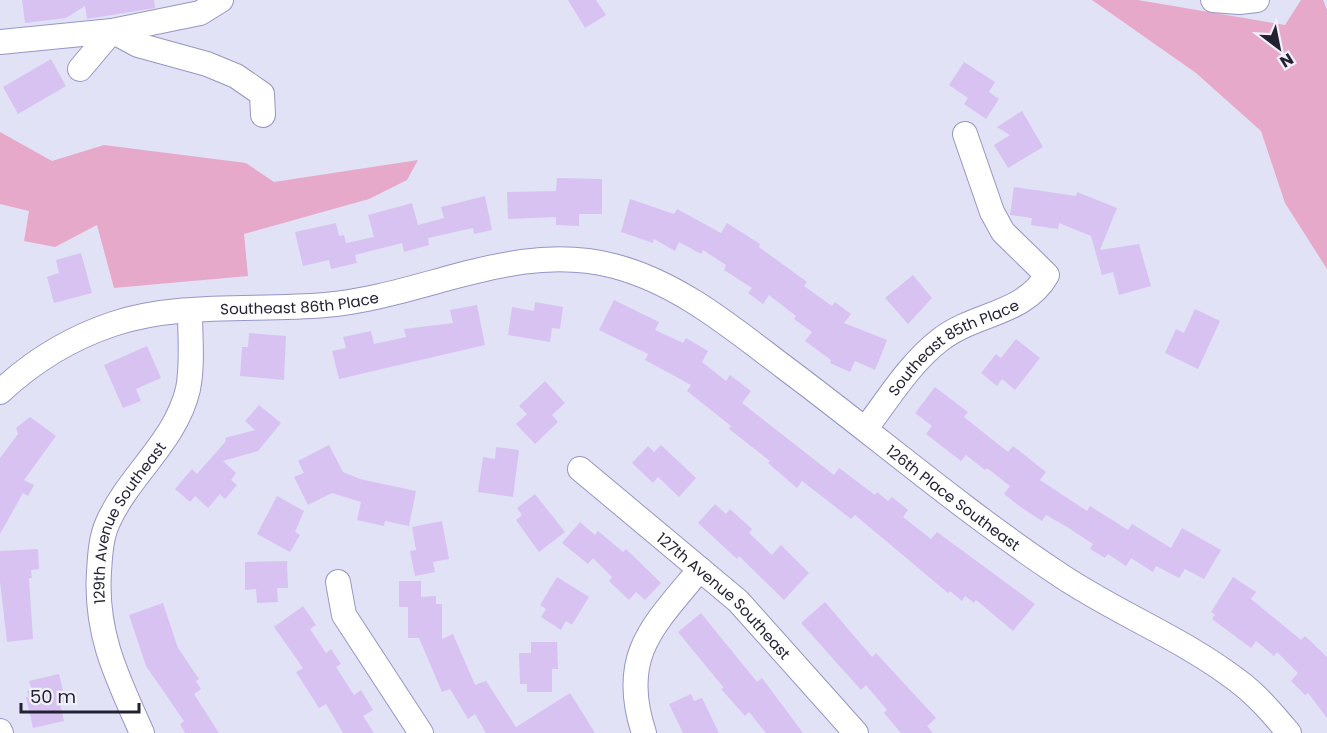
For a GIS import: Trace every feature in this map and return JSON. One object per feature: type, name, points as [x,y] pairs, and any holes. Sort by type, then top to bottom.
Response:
[{"type":"street","points":[[0,42],[112,31],[191,16],[221,0]]},
{"type":"street","points":[[1214,0],[1239,2],[1257,0]]},
{"type":"street","points":[[80,69],[112,31]]},
{"type":"street","points":[[112,31],[138,45],[179,55],[236,76],[262,94],[262,115]]},
{"type":"street","name":"Southeast 85th Place","points":[[866,428],[917,362],[940,340],[970,323],[1018,305],[1040,287],[1047,275],[1003,232],[992,212],[965,134]]},
{"type":"street","name":"Southeast 86th Place","points":[[0,392],[40,360],[80,337],[115,323],[190,312],[328,305],[361,300],[475,269],[537,260],[576,259],[616,266]]},
{"type":"street","name":"126th Place Southeast","points":[[616,266],[664,284],[706,308],[866,428],[958,503],[1057,574],[1201,656],[1238,681],[1289,733]]},
{"type":"street","name":"129th Avenue Southeast","points":[[142,733],[106,650],[99,619],[100,551],[107,524],[120,500],[139,470],[157,449],[180,411],[188,390],[191,364],[190,312]]},
{"type":"street","name":"127th Avenue Southeast","points":[[580,469],[738,601],[856,733]]},
{"type":"street","points":[[644,733],[635,699],[640,648],[649,630],[700,569]]},
{"type":"street","points":[[338,582],[344,615],[421,733]]},
{"type":"shaded area","points":[[1092,0],[1138,0],[1285,25],[1301,0],[1323,0],[1327,10],[1327,269],[1285,203],[1261,131],[1196,73]]},
{"type":"shaded area","points":[[0,132],[52,161],[104,145],[246,163],[274,182],[418,160],[407,180],[369,199],[244,234],[248,276],[114,288],[97,225],[55,247],[24,241],[29,211],[0,204]]},
{"type":"building","points":[[22,0],[154,0],[155,8],[87,19],[85,6],[66,18],[25,23]]},
{"type":"building","points":[[568,0],[596,0],[606,15],[585,28]]},
{"type":"building","points":[[51,59],[66,86],[18,114],[3,87]]},
{"type":"building","points":[[964,62],[995,82],[989,92],[999,99],[986,119],[964,104],[968,98],[949,85]]},
{"type":"building","points":[[1022,111],[1043,147],[1008,168],[994,145],[1010,135],[997,127]]},
{"type":"building","points":[[557,178],[602,179],[602,214],[579,214],[579,226],[556,225],[556,217],[508,219],[507,192],[556,191]]},
{"type":"building","points":[[1014,187],[1076,196],[1077,192],[1117,208],[1100,250],[1139,244],[1151,286],[1119,295],[1113,272],[1102,275],[1091,236],[1059,223],[1058,229],[1031,225],[1032,218],[1010,215]]},
{"type":"building","points":[[485,196],[492,230],[474,234],[473,228],[428,238],[429,245],[404,252],[402,243],[355,255],[357,263],[331,269],[329,260],[303,266],[295,232],[336,223],[339,236],[344,235],[346,243],[374,237],[368,215],[412,203],[418,225],[444,218],[441,207]]},
{"type":"building","points":[[630,199],[674,214],[677,209],[721,233],[727,223],[760,244],[759,247],[807,282],[804,286],[832,306],[835,302],[851,314],[844,323],[887,340],[875,370],[855,361],[850,372],[830,363],[831,360],[805,341],[812,332],[794,319],[796,316],[769,295],[763,304],[748,293],[752,288],[724,270],[726,265],[703,250],[701,254],[679,242],[675,251],[654,239],[653,243],[621,232]]},
{"type":"building","points":[[81,253],[92,293],[54,303],[47,277],[59,273],[56,260]]},
{"type":"building","points":[[913,275],[932,298],[908,324],[885,298]]},
{"type":"building","points":[[614,300],[659,322],[655,330],[683,343],[686,338],[708,351],[702,362],[726,381],[730,375],[751,391],[742,403],[834,475],[839,468],[875,495],[877,492],[888,501],[892,497],[908,510],[903,517],[931,539],[937,532],[1035,604],[1013,631],[976,600],[974,603],[965,596],[962,601],[950,591],[948,593],[855,515],[851,519],[802,481],[797,488],[768,463],[770,461],[729,429],[731,426],[687,391],[691,385],[645,360],[648,354],[599,330]]},
{"type":"building","points":[[535,302],[563,307],[560,329],[552,328],[550,342],[508,335],[512,307],[534,311]]},
{"type":"building","points":[[477,305],[485,345],[339,379],[332,351],[346,348],[343,337],[371,331],[374,344],[406,337],[404,329],[453,323],[450,310]]},
{"type":"building","points":[[1195,309],[1220,321],[1198,369],[1165,353],[1176,329],[1184,333]]},
{"type":"building","points":[[249,333],[286,336],[284,380],[240,376],[242,347],[248,347]]},
{"type":"building","points":[[1016,339],[1040,358],[1015,390],[1002,379],[997,386],[981,373],[996,354],[1001,358]]},
{"type":"building","points":[[147,346],[161,378],[136,389],[141,401],[123,408],[104,365]]},
{"type":"building","points":[[545,381],[565,403],[552,415],[558,422],[535,444],[516,424],[527,414],[519,406]]},
{"type":"building","points":[[935,387],[968,412],[964,417],[1008,452],[1013,446],[1046,472],[1040,480],[1087,511],[1090,506],[1128,530],[1132,524],[1171,548],[1182,528],[1221,550],[1204,579],[1185,569],[1179,578],[1156,566],[1153,572],[1131,558],[1126,566],[1108,554],[1105,558],[1090,549],[1093,544],[1067,527],[1046,515],[1042,521],[1022,508],[1004,494],[1010,486],[987,468],[985,470],[966,455],[961,461],[926,434],[932,426],[915,413]]},
{"type":"building","points":[[259,405],[281,423],[258,451],[223,461],[236,473],[231,480],[237,485],[225,499],[220,494],[208,508],[195,496],[190,502],[175,489],[192,469],[197,474],[226,441],[225,438],[255,430],[245,421]]},
{"type":"building","points":[[30,417],[56,436],[24,480],[34,485],[28,496],[23,493],[0,534],[0,458],[18,434],[16,428]]},
{"type":"building","points":[[329,445],[343,472],[360,479],[416,491],[409,526],[385,521],[384,526],[357,520],[361,502],[332,493],[308,505],[294,477],[304,473],[298,461]]},
{"type":"building","points":[[661,445],[696,478],[679,497],[658,477],[653,483],[632,463],[648,446],[654,452]]},
{"type":"building","points":[[496,447],[519,450],[513,497],[478,492],[483,457],[495,459]]},
{"type":"building","points":[[535,494],[565,532],[539,552],[516,520],[522,515],[517,508]]},
{"type":"building","points":[[277,496],[304,511],[295,532],[300,535],[290,552],[257,534]]},
{"type":"building","points":[[715,504],[726,514],[730,509],[752,529],[749,533],[772,555],[781,545],[809,573],[784,600],[739,556],[737,559],[698,523]]},
{"type":"building","points":[[442,521],[449,559],[433,562],[435,572],[415,576],[410,551],[416,550],[412,527]]},
{"type":"building","points":[[580,522],[595,535],[598,531],[623,552],[626,549],[661,583],[645,600],[636,592],[629,600],[609,581],[612,577],[593,558],[588,564],[562,543]]},
{"type":"building","points":[[38,549],[39,569],[31,570],[32,578],[29,578],[33,639],[7,642],[0,581],[0,551]]},
{"type":"building","points":[[287,561],[288,588],[277,588],[278,602],[257,603],[256,589],[245,590],[245,562]]},
{"type":"building","points":[[557,577],[589,597],[572,625],[566,621],[561,630],[541,617],[546,609],[540,605]]},
{"type":"building","points":[[1233,577],[1256,592],[1251,599],[1301,640],[1305,636],[1327,657],[1327,718],[1308,693],[1305,695],[1291,681],[1298,673],[1277,652],[1274,656],[1256,641],[1251,648],[1212,619],[1215,615],[1211,612]]},
{"type":"building","points":[[399,581],[421,581],[421,597],[436,596],[436,604],[442,604],[442,639],[453,634],[475,685],[486,681],[516,727],[570,693],[595,733],[486,733],[475,714],[468,719],[450,689],[442,692],[419,638],[408,638],[408,607],[399,607]]},
{"type":"building","points":[[825,602],[872,657],[876,653],[936,718],[927,726],[933,733],[901,733],[884,713],[887,710],[866,685],[861,690],[801,623]]},
{"type":"building","points":[[163,603],[178,648],[199,679],[196,681],[201,689],[194,694],[219,733],[185,733],[180,724],[184,721],[146,666],[129,615]]},
{"type":"building","points":[[303,606],[316,625],[310,629],[326,653],[331,649],[341,664],[336,667],[354,695],[361,690],[373,710],[363,716],[374,733],[343,733],[326,704],[319,708],[296,672],[303,668],[274,627]]},
{"type":"building","points":[[701,613],[757,682],[762,678],[803,733],[766,733],[749,712],[745,716],[721,689],[724,688],[678,632]]},
{"type":"building","points":[[531,642],[557,642],[558,669],[552,669],[552,692],[527,692],[527,684],[520,684],[519,653],[531,653]]},
{"type":"building","points":[[59,674],[66,702],[60,703],[64,721],[33,728],[26,697],[29,697],[27,691],[32,690],[29,681]]},
{"type":"building","points":[[691,694],[694,701],[702,698],[719,733],[683,733],[669,704]]}]
